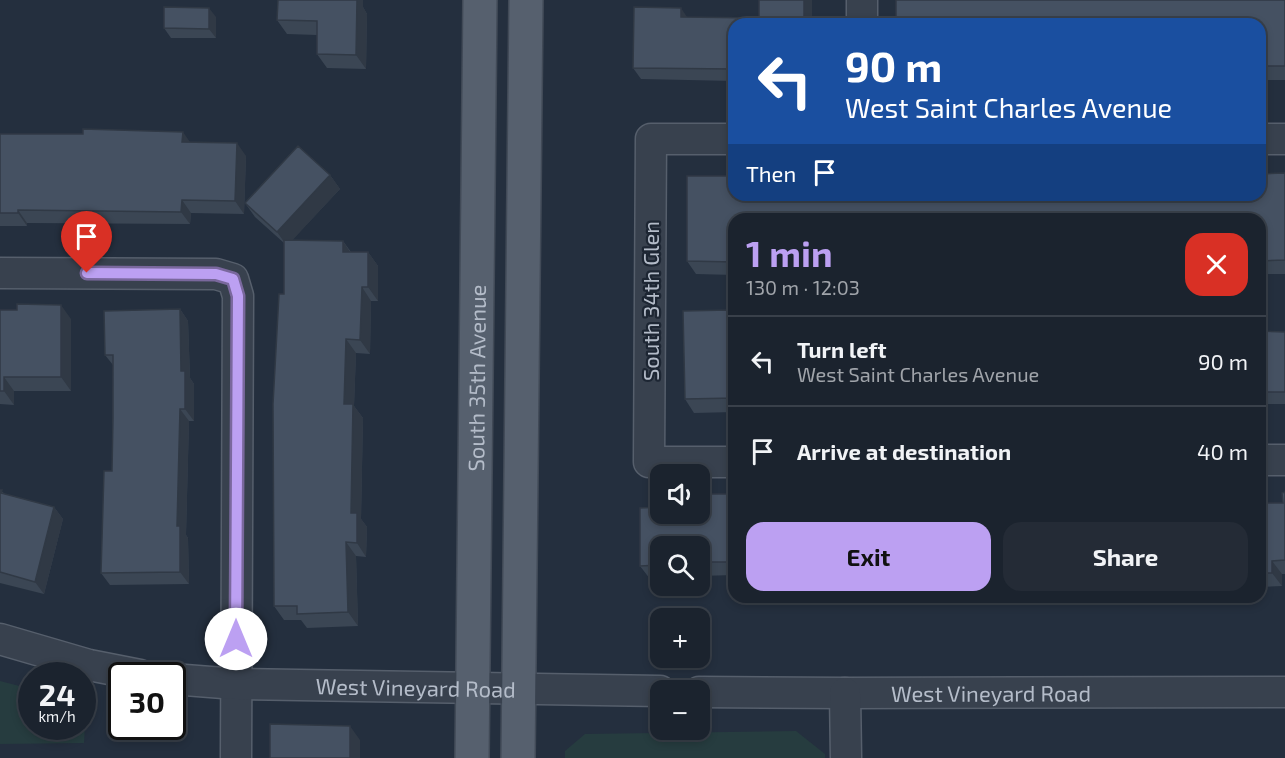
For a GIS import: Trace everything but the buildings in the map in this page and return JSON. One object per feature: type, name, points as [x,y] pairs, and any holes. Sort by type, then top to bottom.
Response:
[{"type":"main road","name":"South 35th Avenue","points":[[472,758],[480,0]]},
{"type":"main road","name":"South 35th Avenue","points":[[518,758],[526,0]]},
{"type":"street","points":[[862,0],[862,18]]},
{"type":"street","name":"South 34th Glen","points":[[728,139],[651,139],[649,462],[728,462]]},
{"type":"street","points":[[1266,139],[1285,139]]},
{"type":"street","points":[[0,273],[216,274],[233,279],[238,296],[236,758]]},
{"type":"street","points":[[1266,460],[1285,460]]},
{"type":"street","points":[[0,639],[108,669]]},
{"type":"street","name":"West Vineyard Road","points":[[186,680],[236,684],[650,691]]},
{"type":"street","name":"West Vineyard Road","points":[[710,692],[1285,692]]},
{"type":"street","points":[[845,693],[846,758]]},
{"type":"green space","points":[[0,681],[18,686],[18,740],[84,740],[84,743],[0,744]]},
{"type":"green space","points":[[796,731],[825,754],[825,758],[565,758],[565,751],[585,734],[650,733],[650,740],[710,740],[710,732]]},
{"type":"route","points":[[87,273],[216,274],[233,279],[238,296],[236,639]]}]
